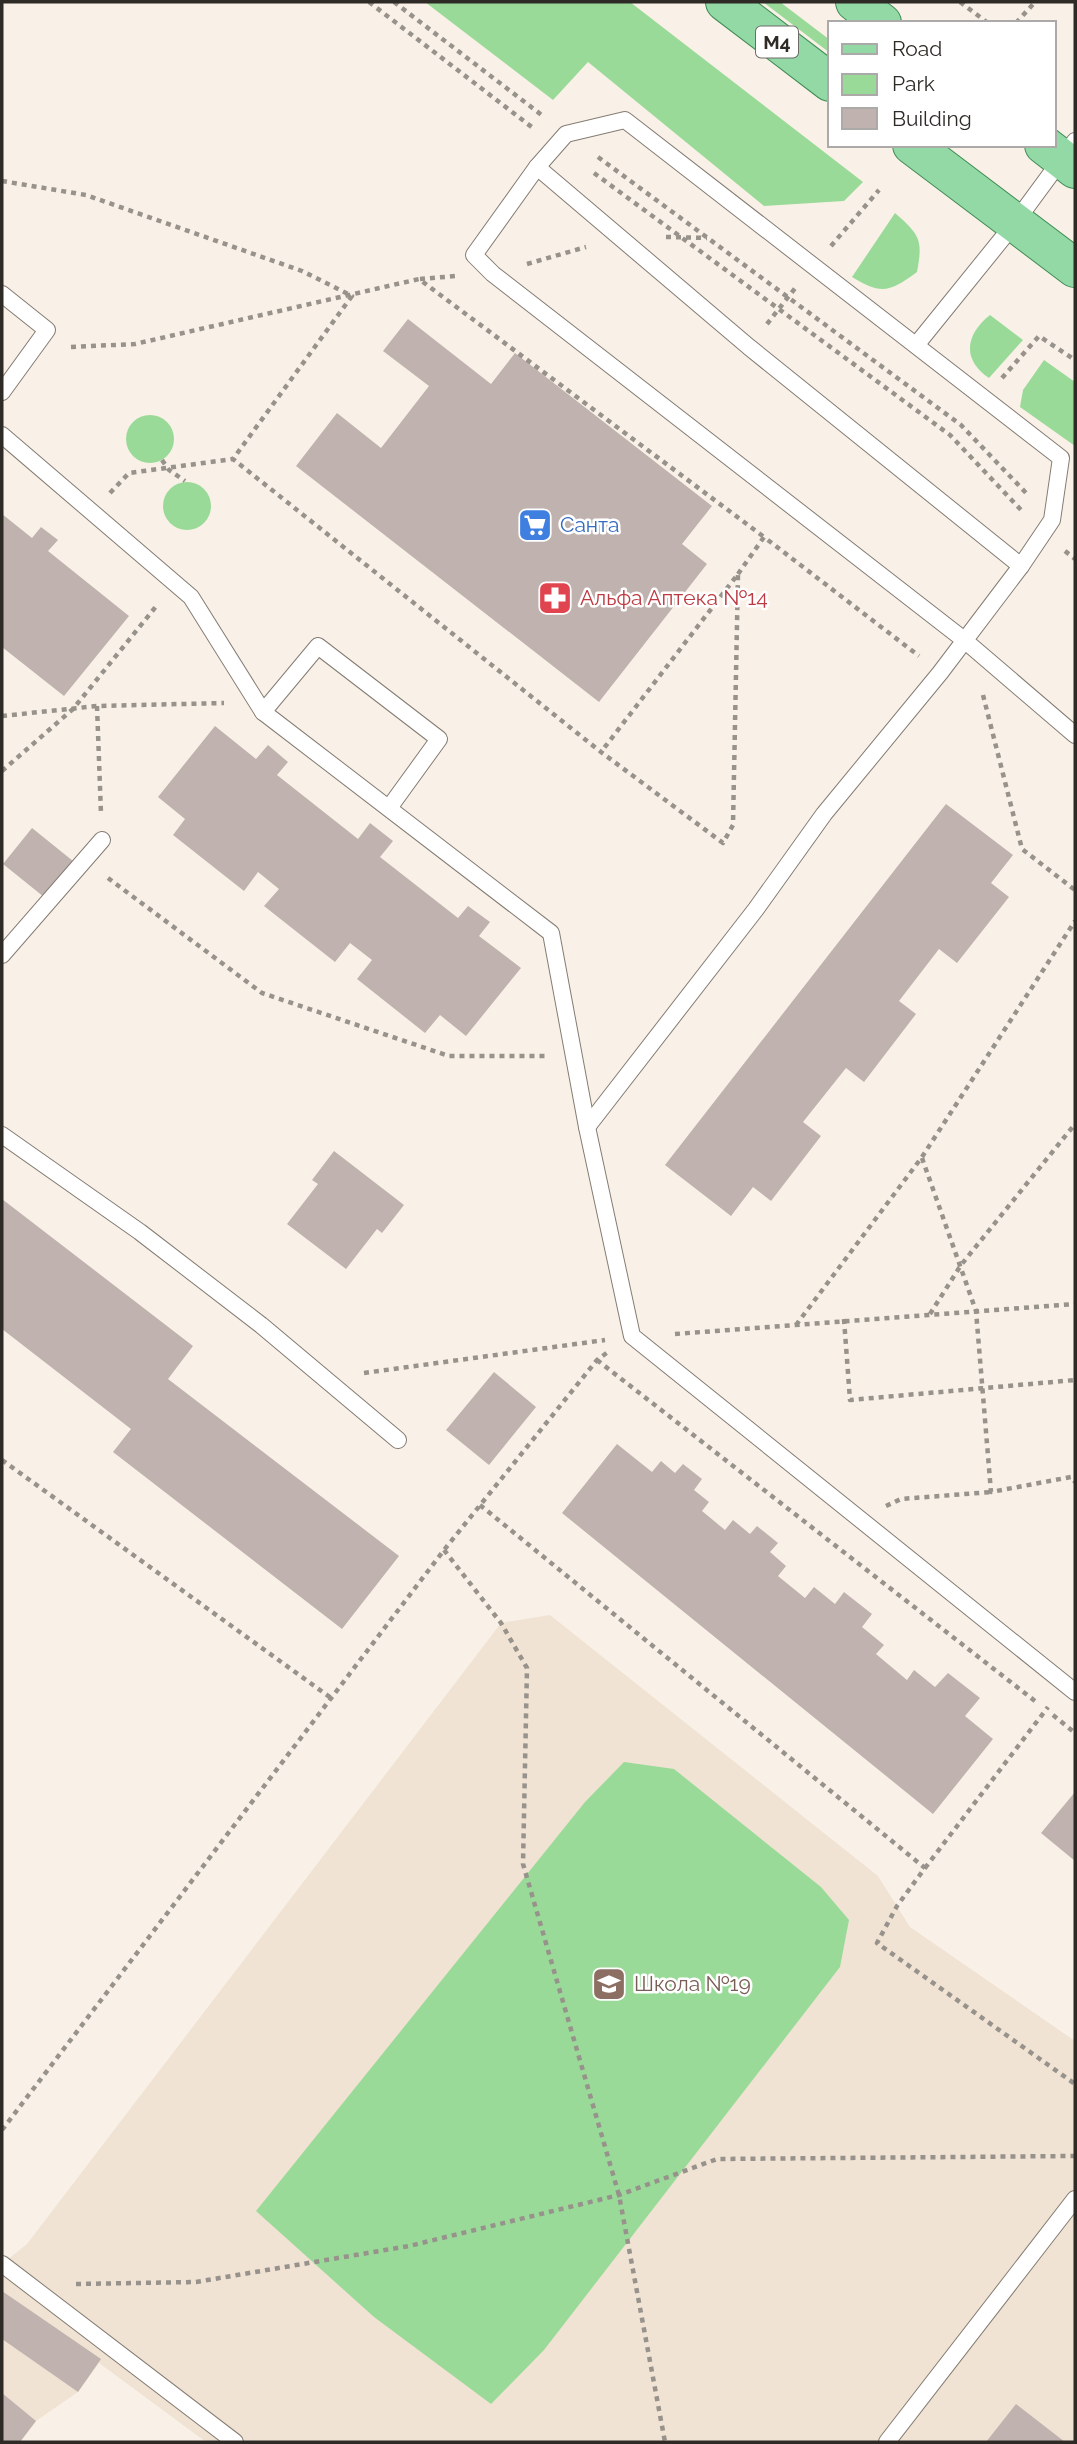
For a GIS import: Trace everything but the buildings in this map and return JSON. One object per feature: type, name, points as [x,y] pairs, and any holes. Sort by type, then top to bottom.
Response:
[{"type":"main road","name":"М4","points":[[724,2],[828,80]]},
{"type":"main road","points":[[855,2],[879,21]]},
{"type":"main road","points":[[915,147],[1075,268]]},
{"type":"lane","points":[[587,1127],[739,930],[824,814],[940,673],[963,639],[1021,566],[1047,527],[1061,458],[625,120],[561,139],[537,167],[474,255],[493,274],[963,639],[1075,735]]},
{"type":"lane","points":[[917,344],[1014,224],[1064,154]]},
{"type":"lane","points":[[537,167],[622,236],[749,347],[1021,566]]},
{"type":"lane","points":[[2,294],[47,330],[2,392]]},
{"type":"lane","points":[[2,435],[191,597],[263,712],[551,933],[587,1127],[632,1336],[1070,1689]]},
{"type":"lane","points":[[263,712],[318,646],[329,654],[439,739],[389,808]]},
{"type":"lane","points":[[2,956],[102,840]]},
{"type":"lane","points":[[2,1135],[140,1232],[398,1440]]},
{"type":"lane","points":[[887,2442],[1075,2199]]},
{"type":"lane","points":[[2,2264],[235,2442]]},
{"type":"path","points":[[369,2],[561,139],[707,238],[961,425],[1075,559]]},
{"type":"path","points":[[394,2],[681,238],[950,435],[1047,527]]},
{"type":"path","points":[[960,2],[985,21]]},
{"type":"path","points":[[1018,21],[1035,2]]},
{"type":"path","points":[[2,181],[86,195],[302,271],[352,296]]},
{"type":"path","points":[[34,348],[135,344],[419,279],[493,274],[622,236],[707,238]]},
{"type":"path","points":[[419,279],[764,537],[940,673],[993,702]]},
{"type":"path","points":[[92,512],[129,473],[169,470],[233,458],[352,296]]},
{"type":"path","points":[[961,425],[1038,336],[1075,360]]},
{"type":"path","points":[[233,458],[601,752],[723,843],[733,825],[738,574]]},
{"type":"path","points":[[162,460],[169,470],[185,481]]},
{"type":"path","points":[[601,752],[764,537]]},
{"type":"path","points":[[2,771],[73,709],[165,596]]},
{"type":"path","points":[[2,716],[97,706],[229,703],[222,691]]},
{"type":"path","points":[[982,694],[1022,849],[1075,890]]},
{"type":"path","points":[[97,706],[102,840]]},
{"type":"path","points":[[85,860],[262,993],[449,1056],[574,1056]]},
{"type":"path","points":[[795,1326],[922,1157],[1075,921]]},
{"type":"path","points":[[930,1314],[961,1265],[1075,1124]]},
{"type":"path","points":[[922,1157],[976,1311],[991,1492]]},
{"type":"path","points":[[325,1379],[632,1336],[1075,1304]]},
{"type":"path","points":[[845,1319],[850,1400],[1075,1380]]},
{"type":"path","points":[[2,2130],[444,1550],[597,1360],[632,1336]]},
{"type":"path","points":[[597,1360],[1075,1733]]},
{"type":"path","points":[[2,1460],[331,1698]]},
{"type":"path","points":[[856,1519],[901,1499],[991,1492],[1071,1477],[1075,1482]]},
{"type":"path","points":[[480,1505],[925,1868]]},
{"type":"path","points":[[444,1550],[501,1623],[527,1668],[523,1864],[619,2195],[665,2442]]},
{"type":"path","points":[[1070,1689],[1046,1710],[925,1868],[897,1906],[877,1943],[1075,2084]]},
{"type":"path","points":[[29,2284],[196,2282],[409,2246],[619,2195],[717,2159],[1075,2156]]},
{"type":"shaded area","name":"Школа №19","points":[[550,1615],[878,1876],[910,1927],[1075,2041],[1075,2442],[206,2442],[99,2363],[78,2392],[36,2421],[20,2442],[2,2442],[2,2295],[34,2315],[2,2291],[2,2264],[27,2244],[501,1623]]},
{"type":"green space","points":[[425,2],[630,2],[863,182],[844,201],[764,206],[588,62],[553,100]]},
{"type":"green space","points":[[763,2],[780,2],[828,38],[828,51]]},
{"type":"green space","points":[[895,213],[918,239],[920,252],[917,272],[900,284],[878,289],[852,277]]},
{"type":"green space","points":[[990,315],[1023,340],[989,378],[974,363],[970,346],[976,330]]},
{"type":"green space","points":[[1044,360],[1075,382],[1075,446],[1020,407],[1023,390]]},
{"type":"green space","points":[[150,415],[167,422],[174,439],[167,456],[150,463],[133,456],[126,439],[133,422]]},
{"type":"green space","points":[[187,482],[204,489],[211,506],[204,523],[187,530],[170,523],[163,506],[170,489]]},
{"type":"green space","points":[[624,1762],[674,1769],[821,1887],[849,1920],[840,1967],[544,2350],[491,2404],[374,2317],[256,2211],[585,1802]]},
{"type":"place","name":"Санта","points":[[535,525]]},
{"type":"place","name":"Альфа Аптека №14","points":[[555,598]]},
{"type":"place","name":"Школа №19","points":[[609,1984]]}]
